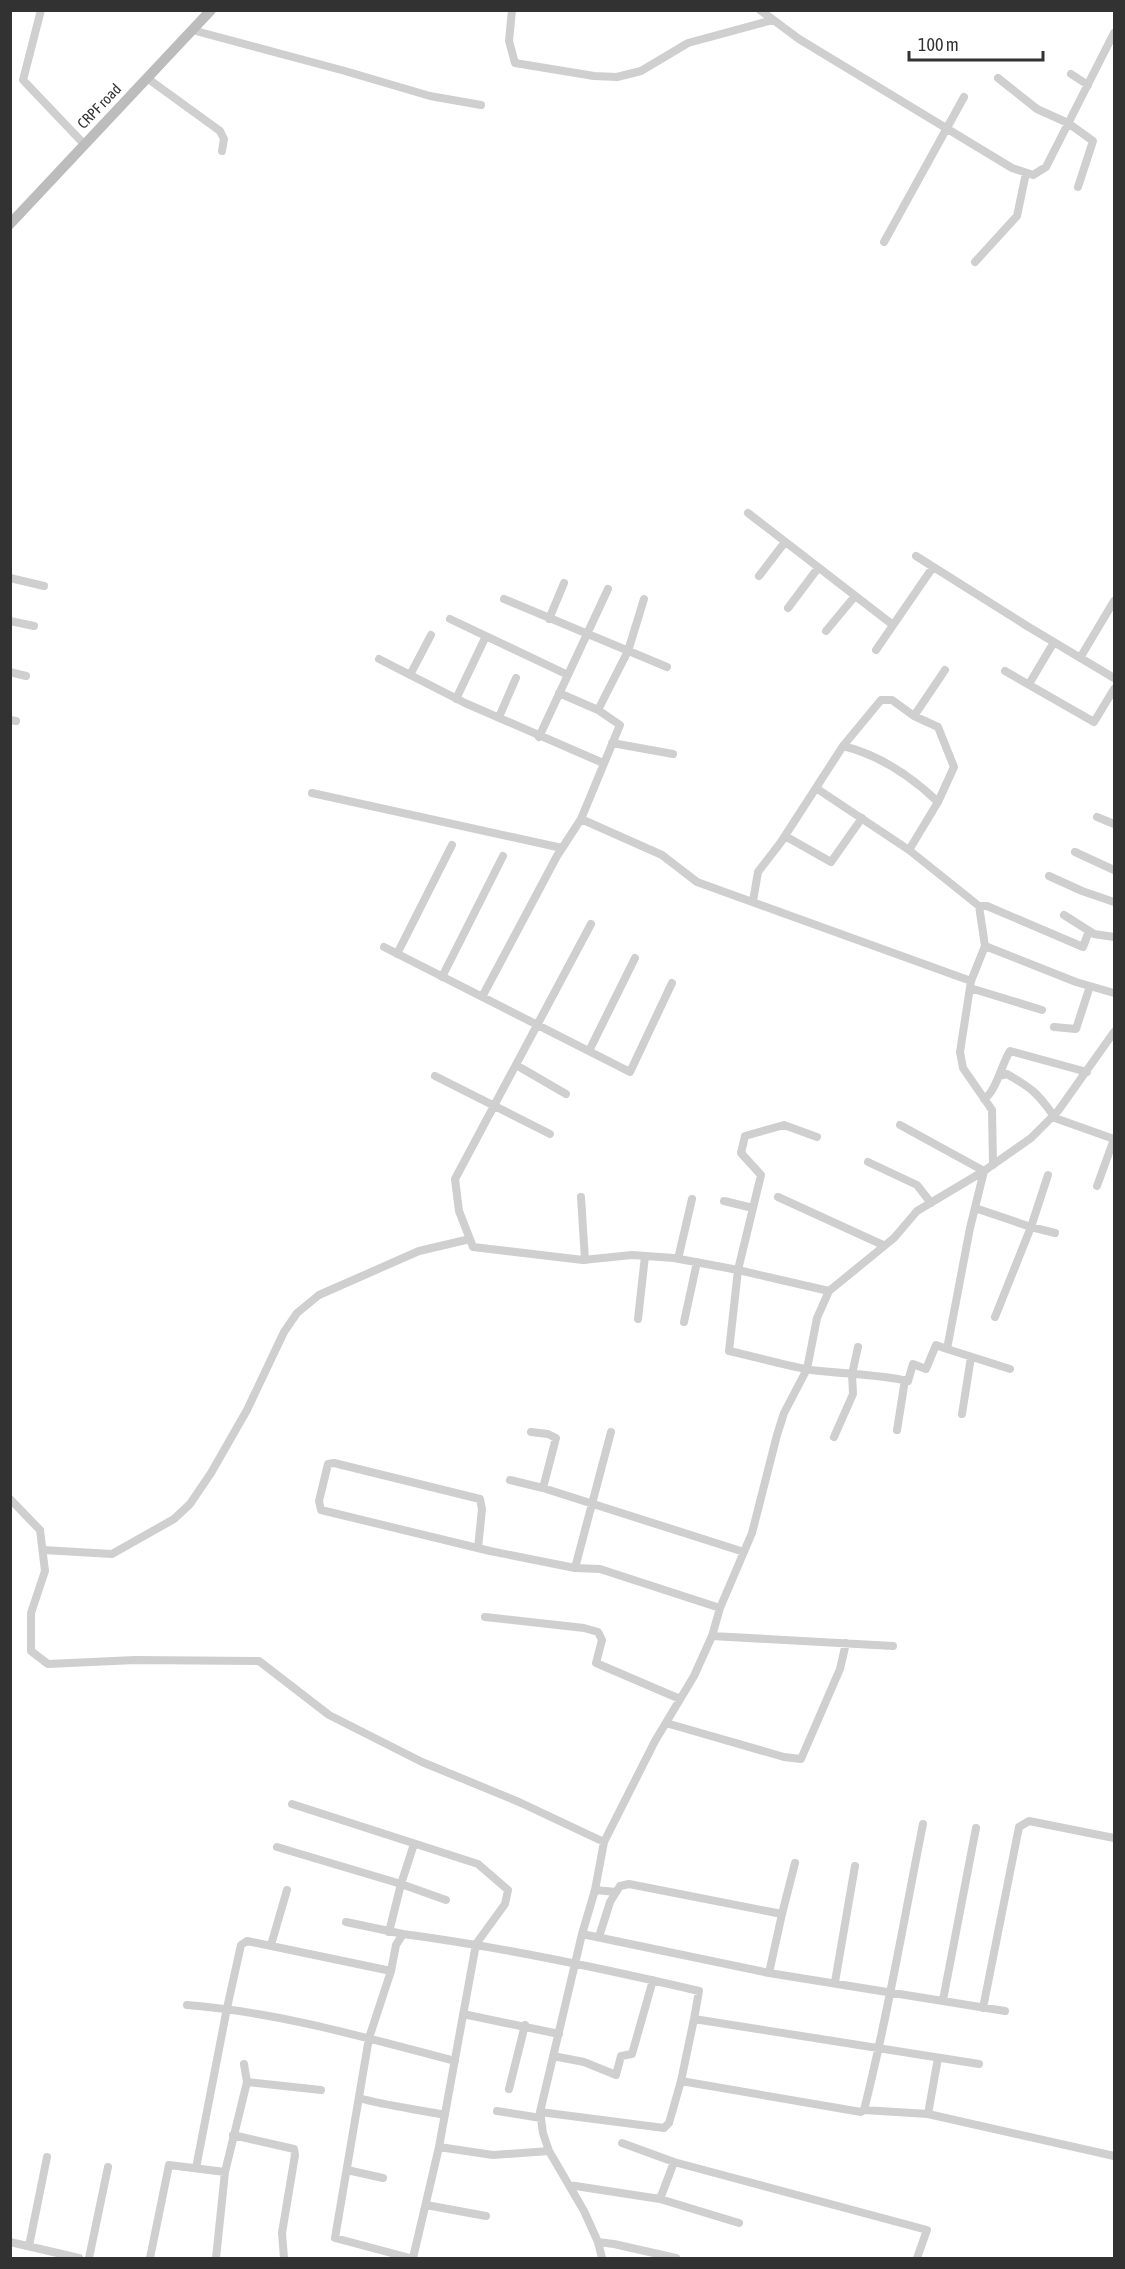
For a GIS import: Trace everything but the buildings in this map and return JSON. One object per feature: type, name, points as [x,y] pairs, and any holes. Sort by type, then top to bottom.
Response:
[{"type":"street","points":[[41,10],[23,80],[84,144]]},
{"type":"street","name":"CRPF road","points":[[10,224],[211,10]]},
{"type":"street","points":[[512,10],[509,41],[515,63],[594,76],[617,77],[641,71],[688,43],[772,20]]},
{"type":"street","points":[[760,10],[799,39],[1012,168],[1033,175],[1046,167],[1114,33]]},
{"type":"street","points":[[192,30],[345,70],[430,96],[481,105]]},
{"type":"street","points":[[1071,74],[1088,85]]},
{"type":"street","points":[[147,78],[220,131],[224,139],[222,151]]},
{"type":"street","points":[[998,78],[1037,108],[1068,123],[1092,141],[1078,187]]},
{"type":"street","points":[[884,242],[964,97]]},
{"type":"street","points":[[975,262],[1017,216],[1026,173]]},
{"type":"street","points":[[748,513],[893,625]]},
{"type":"street","points":[[759,576],[785,542]]},
{"type":"street","points":[[916,556],[1114,678]]},
{"type":"street","points":[[876,650],[933,567]]},
{"type":"street","points":[[788,608],[818,568]]},
{"type":"street","points":[[10,578],[45,586]]},
{"type":"street","points":[[549,619],[564,583]]},
{"type":"street","points":[[539,737],[608,589]]},
{"type":"street","points":[[826,632],[855,596]]},
{"type":"street","points":[[504,599],[667,667]]},
{"type":"street","points":[[598,710],[628,651],[644,599]]},
{"type":"street","points":[[1080,658],[1114,601]]},
{"type":"street","points":[[450,619],[568,675]]},
{"type":"street","points":[[10,621],[34,626]]},
{"type":"street","points":[[410,675],[431,635]]},
{"type":"street","points":[[456,699],[486,636]]},
{"type":"street","points":[[1029,684],[1054,642]]},
{"type":"street","points":[[379,659],[456,699],[603,763]]},
{"type":"street","points":[[914,716],[945,670]]},
{"type":"street","points":[[1005,671],[1094,722],[1114,689]]},
{"type":"street","points":[[10,672],[26,676]]},
{"type":"street","points":[[499,717],[516,678]]},
{"type":"street","points":[[482,997],[562,848],[581,819],[620,725],[598,710],[559,693]]},
{"type":"street","points":[[753,901],[758,872],[785,836],[843,746],[881,700],[892,700],[914,716],[938,728],[954,767],[938,802],[909,849]]},
{"type":"street","points":[[612,743],[673,754]]},
{"type":"street","points":[[843,746],[859,750],[915,780],[938,802]]},
{"type":"street","points":[[816,788],[909,849],[979,906],[987,906],[1083,947],[1089,931]]},
{"type":"street","points":[[312,792],[562,848]]},
{"type":"street","points":[[1097,816],[1114,824]]},
{"type":"street","points":[[785,836],[831,862],[862,818]]},
{"type":"street","points":[[581,819],[662,855],[697,882],[1042,1010]]},
{"type":"street","points":[[397,954],[452,845]]},
{"type":"street","points":[[1075,852],[1114,870]]},
{"type":"street","points":[[442,977],[503,856]]},
{"type":"street","points":[[1050,876],[1082,891],[1114,902]]},
{"type":"street","points":[[979,906],[985,946],[970,985],[960,1052],[963,1068],[992,1110],[993,1165]]},
{"type":"street","points":[[1064,915],[1094,934],[1114,937]]},
{"type":"street","points":[[591,924],[455,1179],[459,1211],[473,1247],[585,1260],[632,1255],[678,1259],[829,1290]]},
{"type":"street","points":[[985,946],[1114,993]]},
{"type":"street","points":[[384,947],[630,1072],[672,983]]},
{"type":"street","points":[[589,1052],[635,958]]},
{"type":"street","points":[[1054,1026],[1076,1029],[1090,986]]},
{"type":"street","points":[[602,2259],[598,2242],[549,2151],[543,2133],[541,2115],[575,1962],[595,1890],[604,1842],[712,1636],[720,1608],[752,1533],[777,1435],[784,1413],[807,1369],[818,1318],[829,1290],[894,1238],[917,1212],[984,1171],[1031,1138],[1087,1072],[1114,1032]]},
{"type":"street","points":[[984,1098],[988,1096],[999,1076],[1003,1061],[1010,1051],[1087,1072]]},
{"type":"street","points":[[516,1065],[567,1094]]},
{"type":"street","points":[[999,1076],[1007,1074],[1039,1095],[1052,1116],[1114,1139],[1097,1186]]},
{"type":"street","points":[[435,1076],[550,1134]]},
{"type":"street","points":[[817,1137],[783,1125],[745,1136],[741,1153],[761,1175],[738,1270],[729,1351],[807,1369],[870,1374],[908,1381],[914,1364],[926,1369],[936,1344],[1010,1369]]},
{"type":"street","points":[[900,1125],[984,1171]]},
{"type":"street","points":[[868,1162],[917,1185],[931,1203]]},
{"type":"street","points":[[947,1349],[984,1171]]},
{"type":"street","points":[[995,1317],[1031,1227],[1048,1175]]},
{"type":"street","points":[[581,1197],[585,1260]]},
{"type":"street","points":[[778,1197],[883,1245]]},
{"type":"street","points":[[678,1259],[692,1199]]},
{"type":"street","points":[[724,1201],[753,1208]]},
{"type":"street","points":[[975,1208],[1055,1233]]},
{"type":"street","points":[[43,1550],[112,1554],[174,1519],[190,1504],[211,1473],[247,1410],[284,1332],[297,1313],[319,1295],[419,1251],[470,1239]]},
{"type":"street","points":[[638,1319],[645,1256]]},
{"type":"street","points":[[684,1322],[697,1262]]},
{"type":"street","points":[[834,1437],[853,1394],[852,1374],[858,1347]]},
{"type":"street","points":[[962,1414],[971,1357]]},
{"type":"street","points":[[897,1430],[905,1380]]},
{"type":"street","points":[[531,1432],[549,1434],[556,1438],[543,1488]]},
{"type":"street","points":[[575,1568],[611,1432]]},
{"type":"street","points":[[478,1548],[482,1509],[480,1499],[334,1463],[328,1464],[319,1501],[321,1510],[478,1548],[575,1568],[600,1569],[720,1608]]},
{"type":"street","points":[[510,1480],[543,1488],[744,1552]]},
{"type":"street","points":[[10,1499],[40,1530],[45,1571],[31,1613],[31,1651],[48,1664],[135,1660],[259,1661],[329,1715],[422,1762],[519,1802],[604,1842]]},
{"type":"street","points":[[485,1617],[584,1628],[598,1632],[602,1640],[596,1663],[680,1699]]},
{"type":"street","points":[[712,1636],[892,1646]]},
{"type":"street","points":[[666,1724],[784,1757],[801,1759],[840,1668],[846,1643]]},
{"type":"street","points":[[292,1804],[478,1864],[508,1890],[505,1904],[476,1944],[439,2147],[412,2259],[335,2238],[369,2038],[391,1971],[396,1945],[403,1934]]},
{"type":"street","points":[[983,2008],[1018,1827],[1029,1821],[1114,1838]]},
{"type":"street","points":[[864,2110],[879,2048],[923,1824]]},
{"type":"street","points":[[943,2000],[976,1828]]},
{"type":"street","points":[[389,1932],[414,1844]]},
{"type":"street","points":[[277,1847],[401,1884],[446,1900]]},
{"type":"street","points":[[769,1972],[795,1863]]},
{"type":"street","points":[[835,1982],[855,1866]]},
{"type":"street","points":[[599,1937],[610,1902],[620,1886],[629,1884],[782,1914]]},
{"type":"street","points":[[270,1945],[287,1890]]},
{"type":"street","points":[[595,1890],[616,1893]]},
{"type":"street","points":[[346,1922],[389,1932],[476,1944],[575,1962],[699,1991],[681,2081],[669,2122],[664,2128],[497,2111]]},
{"type":"street","points":[[582,1934],[769,1972],[1005,2011]]},
{"type":"street","points":[[196,2168],[226,2008],[241,1945],[252,1941],[391,1971]]},
{"type":"street","points":[[553,2056],[584,2062],[616,2074],[621,2056],[633,2054],[653,1980]]},
{"type":"street","points":[[188,2005],[226,2008],[369,2038],[455,2061]]},
{"type":"street","points":[[463,2014],[525,2025],[559,2034]]},
{"type":"street","points":[[694,2019],[979,2064]]},
{"type":"street","points":[[509,2090],[525,2025]]},
{"type":"street","points":[[928,2114],[938,2058]]},
{"type":"street","points":[[216,2259],[225,2172],[247,2082],[244,2064]]},
{"type":"street","points":[[681,2081],[861,2112],[864,2110],[928,2114],[1114,2156]]},
{"type":"street","points":[[247,2082],[321,2090]]},
{"type":"street","points":[[359,2098],[384,2105],[403,2106],[445,2115]]},
{"type":"street","points":[[233,2135],[294,2149],[295,2155],[282,2233],[284,2259]]},
{"type":"street","points":[[622,2143],[674,2162],[927,2230],[917,2259]]},
{"type":"street","points":[[439,2147],[493,2155],[549,2151]]},
{"type":"street","points":[[29,2246],[47,2157]]},
{"type":"street","points":[[660,2199],[674,2162]]},
{"type":"street","points":[[150,2259],[169,2165],[225,2172]]},
{"type":"street","points":[[89,2259],[108,2167]]},
{"type":"street","points":[[347,2170],[383,2178]]},
{"type":"street","points":[[569,2185],[660,2199],[739,2223]]},
{"type":"street","points":[[426,2205],[486,2216]]},
{"type":"street","points":[[10,2242],[79,2259]]},
{"type":"street","points":[[598,2242],[676,2259]]}]
